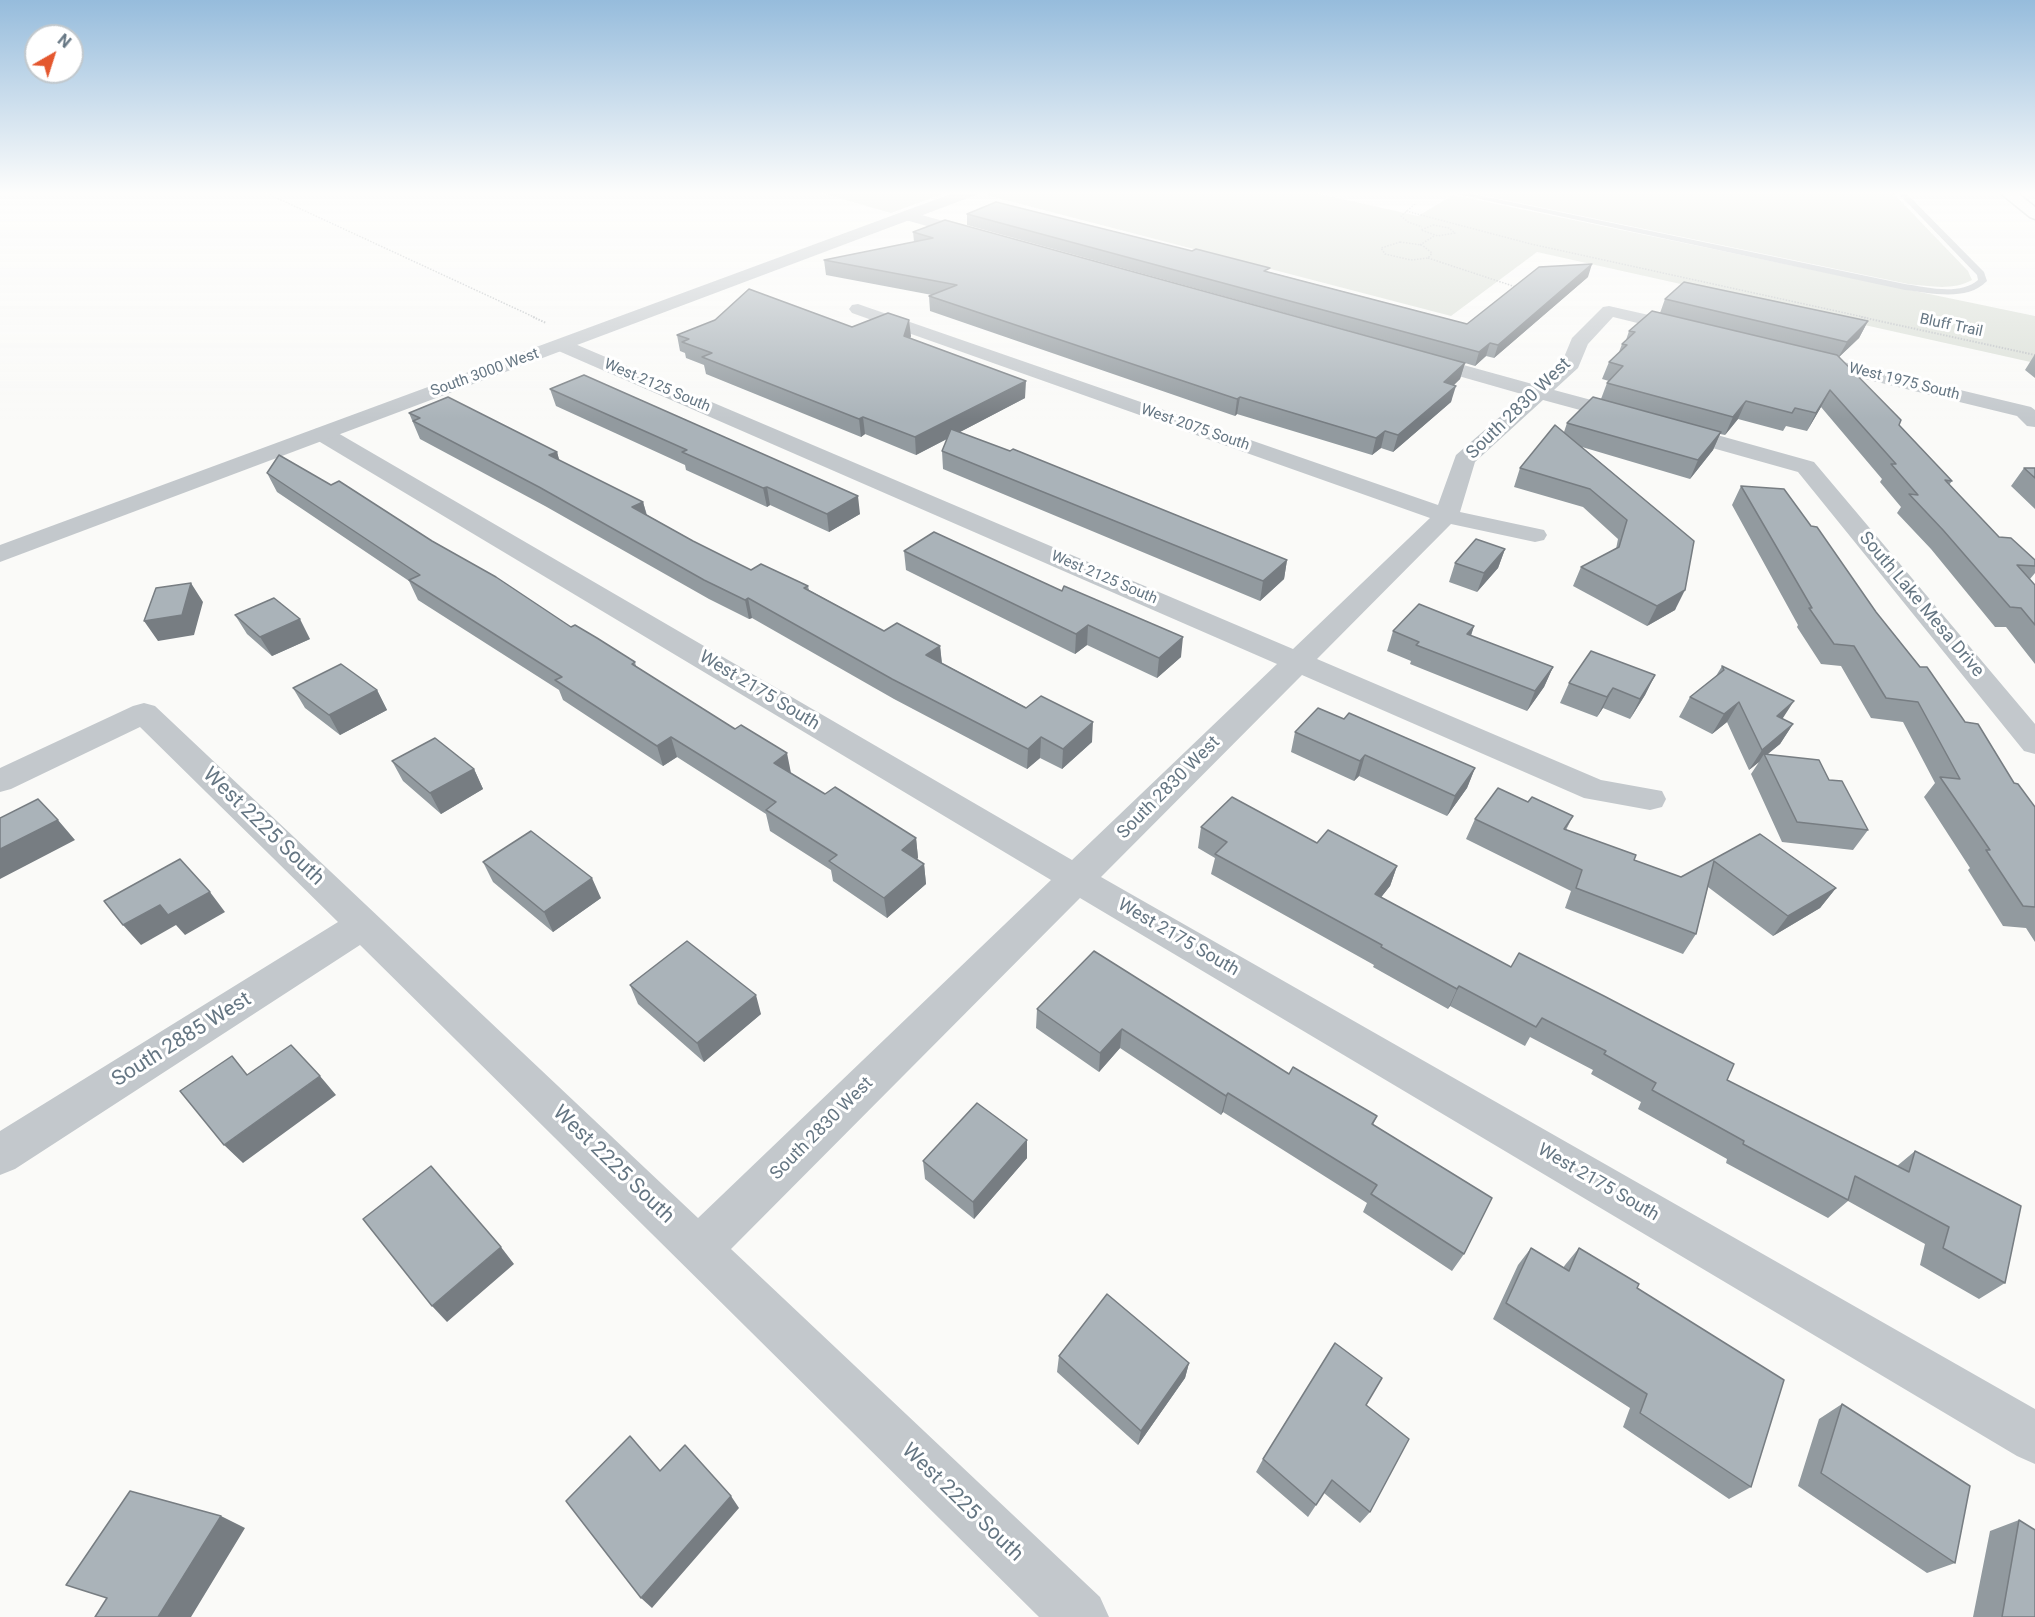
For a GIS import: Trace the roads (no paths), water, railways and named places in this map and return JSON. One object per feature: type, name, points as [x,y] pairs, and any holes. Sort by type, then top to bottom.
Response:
[{"type":"street","name":"South 3000 West","points":[[0,554],[770,267]]},
{"type":"street","name":"West 2075 South","points":[[858,309],[1446,516],[1535,535]]},
{"type":"street","name":"South 2830 West","points":[[699,1248],[1446,516],[1464,460],[1571,364],[1580,342],[1609,310],[1701,333]]},
{"type":"street","name":"West 2125 South","points":[[570,342],[1594,790],[1650,799]]},
{"type":"street","points":[[1396,352],[1539,392]]},
{"type":"street","name":"West 1975 South","points":[[1793,355],[2029,416]]},
{"type":"street","name":"South Lake Mesa Drive","points":[[1539,392],[1806,467],[2035,744]]},
{"type":"street","name":"West 2175 South","points":[[323,434],[1076,879],[2035,1438]]},
{"type":"street","name":"West 2225 South","points":[[0,781],[144,713],[1080,1617]]},
{"type":"street","name":"South 2885 West","points":[[0,1155],[364,924]]},
{"type":"lane","points":[[1811,267],[1905,287],[1950,291],[1979,286],[1983,281],[1981,274],[1975,267]]}]
